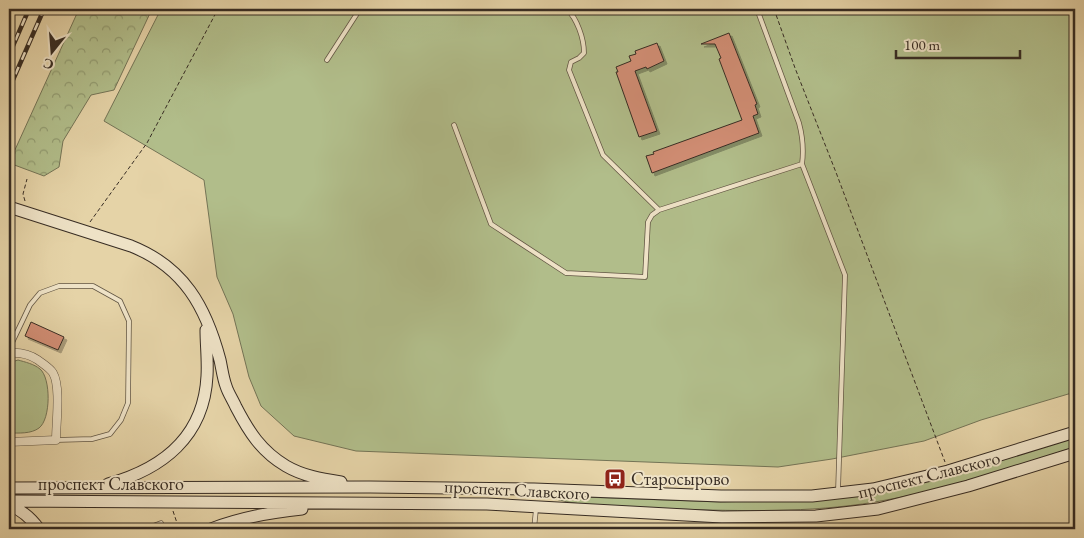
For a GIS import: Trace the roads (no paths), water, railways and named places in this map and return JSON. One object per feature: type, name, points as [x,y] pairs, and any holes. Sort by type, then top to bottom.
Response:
[{"type":"main road","points":[[9,207],[131,246],[159,259],[184,282],[196,299],[220,359],[226,387],[250,434],[266,451],[287,467],[311,476],[370,487]]},
{"type":"main road","points":[[93,488],[132,477],[154,466],[168,455],[193,425],[203,401],[207,378],[206,321]]},
{"type":"main road","name":"проспект Славского","points":[[9,488],[370,487],[544,489],[720,496],[812,496],[873,489],[948,471],[1075,432]]},
{"type":"main road","name":"проспект Славского","points":[[9,501],[488,504],[730,517],[816,516],[878,509],[968,486],[1075,453]]},
{"type":"main road","points":[[211,529],[277,511],[368,503]]},
{"type":"main road","points":[[9,505],[19,509],[40,529]]},
{"type":"street","points":[[9,353],[18,352],[31,355],[52,372],[56,383],[56,440],[9,442]]},
{"type":"lane","points":[[326,60],[360,9]]},
{"type":"lane","points":[[567,9],[573,14],[584,44],[584,53],[571,62],[569,70],[603,155],[659,210]]},
{"type":"lane","points":[[757,9],[799,123],[803,139],[802,164],[845,275],[838,493]]},
{"type":"lane","points":[[454,125],[492,224],[566,273],[645,277],[648,222],[652,215],[659,210],[802,164]]},
{"type":"lane","points":[[9,349],[30,305],[40,293],[59,286],[93,286],[120,301],[129,321],[128,403],[121,420],[110,434],[92,439],[56,440]]},
{"type":"lane","points":[[534,529],[536,507]]},
{"type":"lane","points":[[145,529],[161,523]]},
{"type":"railway","points":[[9,55],[29,9]]},
{"type":"railway","points":[[9,89],[44,9]]},
{"type":"place","name":"Старосырово","points":[[615,479]]}]
